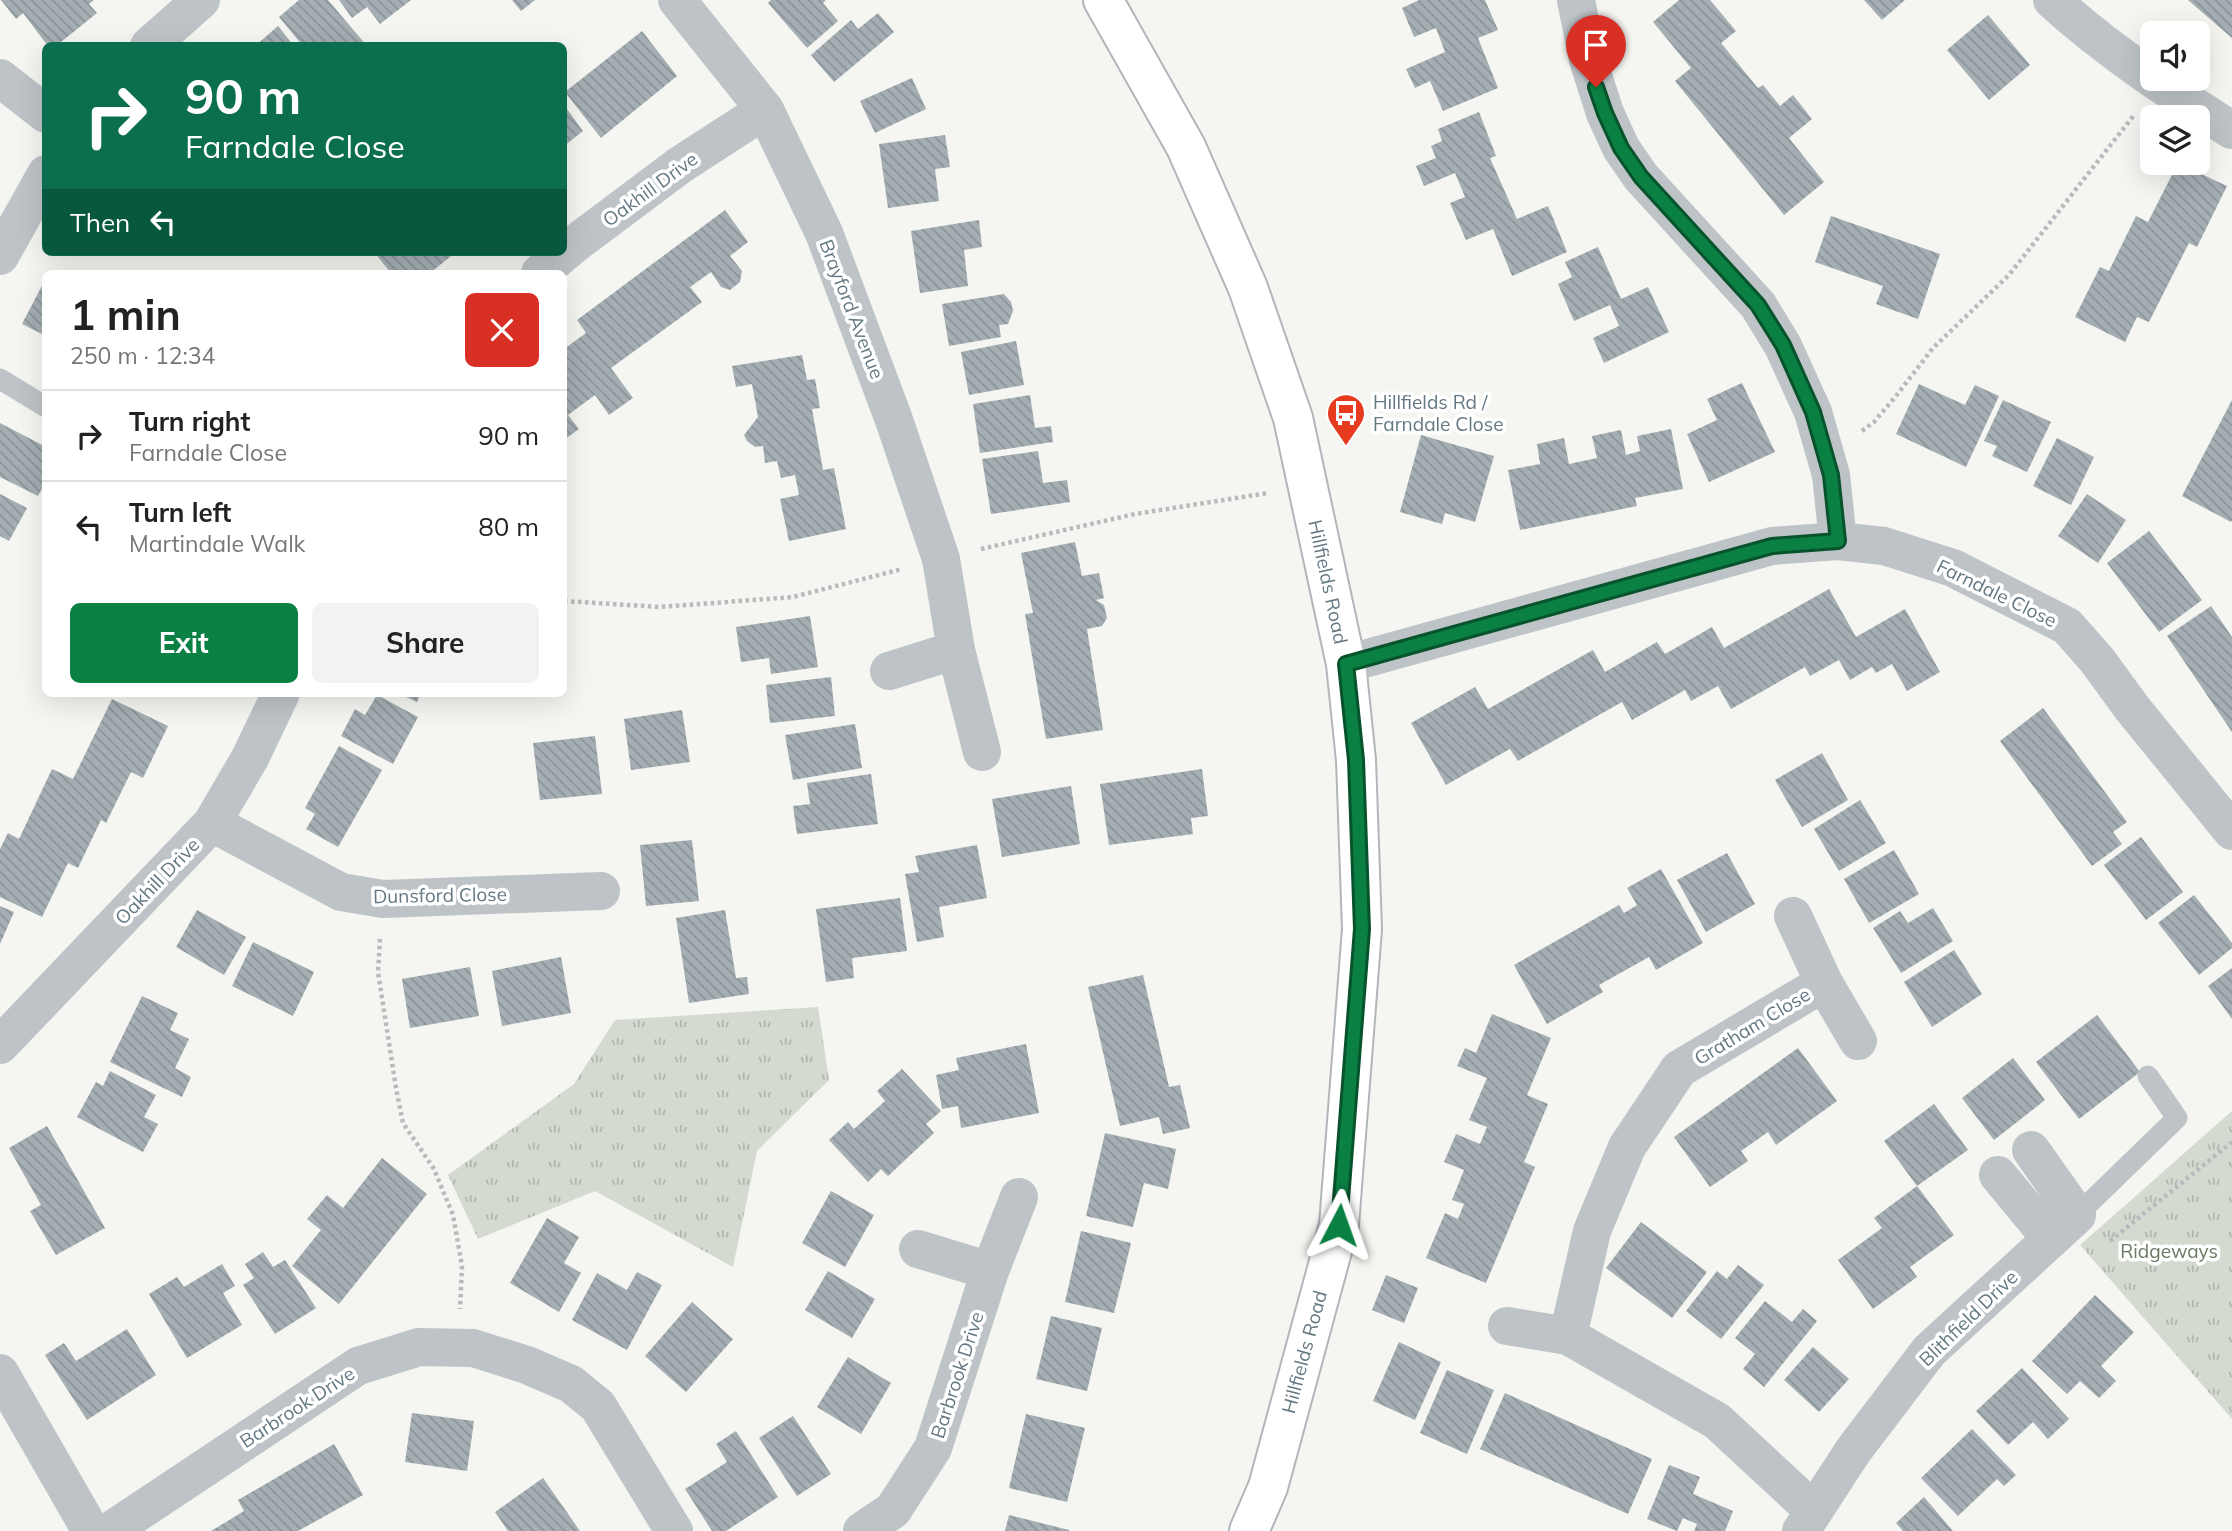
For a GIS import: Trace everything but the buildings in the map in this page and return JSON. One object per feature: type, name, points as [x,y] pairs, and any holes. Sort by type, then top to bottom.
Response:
[{"type":"street","points":[[154,42],[201,0]]},
{"type":"street","name":"Brayford Avenue","points":[[677,0],[765,110],[824,233],[894,420],[941,559],[956,650],[982,752]]},
{"type":"street","name":"Hillfields Road","points":[[1103,0],[1186,147],[1248,288],[1293,418],[1346,664],[1356,760],[1362,929],[1339,1225],[1268,1487],[1249,1531]]},
{"type":"street","points":[[1576,0],[1588,60],[1605,113],[1621,148],[1641,177],[1758,305],[1783,345],[1813,412],[1831,475],[1838,541]]},
{"type":"street","points":[[2052,0],[2140,70]]},
{"type":"street","points":[[0,78],[42,111]]},
{"type":"street","points":[[2171,91],[2232,130]]},
{"type":"street","name":"Oakhill Drive","points":[[567,250],[680,165],[765,110]]},
{"type":"street","points":[[0,256],[42,181]]},
{"type":"street","name":"Oakhill Drive","points":[[544,270],[560,256]]},
{"type":"street","name":"Farndale Close","points":[[1346,664],[1772,546],[1838,541],[1884,546],[1953,568],[2067,626],[2098,660],[2132,708],[2232,831]]},
{"type":"street","points":[[890,671],[956,650]]},
{"type":"street","name":"Oakhill Drive","points":[[0,1045],[212,823],[250,758],[279,697]]},
{"type":"street","name":"Dunsford Close","points":[[212,823],[341,892],[383,899],[601,891]]},
{"type":"street","name":"Gratham Close","points":[[1793,916],[1824,983],[1858,1041]]},
{"type":"street","name":"Gratham Close","points":[[1569,1336],[1592,1231],[1627,1147],[1679,1069],[1824,983]]},
{"type":"street","points":[[2031,1150],[2064,1227]]},
{"type":"street","points":[[1998,1175],[2064,1227]]},
{"type":"street","name":"Barbrook Drive","points":[[862,1531],[892,1510],[933,1448],[990,1271],[1019,1198]]},
{"type":"street","name":"Blithfield Drive","points":[[1808,1521],[1853,1451],[1929,1350],[2064,1227]]},
{"type":"street","points":[[918,1249],[990,1271]]},
{"type":"street","points":[[1507,1326],[1569,1336],[1717,1421],[1808,1521]]},
{"type":"street","name":"Barbrook Drive","points":[[110,1531],[358,1366],[419,1347],[473,1348],[571,1384],[598,1406],[674,1531]]},
{"type":"street","points":[[0,1373],[91,1531]]},
{"type":"lane","points":[[0,379],[42,405]]},
{"type":"lane","points":[[2064,1227],[2176,1118],[2148,1076]]},
{"type":"path","points":[[1831,475],[1853,438],[1874,422],[1933,348],[2009,275],[2152,91]]},
{"type":"path","points":[[383,899],[378,972],[391,1064],[403,1123],[420,1144],[443,1187],[453,1215],[462,1266],[456,1348]]},
{"type":"path","points":[[2064,1227],[2106,1245],[2232,1142]]},
{"type":"green space","points":[[818,1007],[829,1080],[757,1151],[733,1267],[595,1191],[478,1239],[448,1175],[574,1084],[615,1020]]},
{"type":"green space","name":"Ridgeways","points":[[2232,1111],[2232,1419],[2080,1245]]},
{"type":"place","name":"Hillfields Rd / Farndale Close","points":[[1346,447]]},
{"type":"route","points":[[1339,1225],[1362,929],[1356,760],[1346,664],[1772,546],[1838,541],[1831,475],[1813,412],[1783,345],[1758,305],[1641,177],[1621,148],[1596,87]]}]
